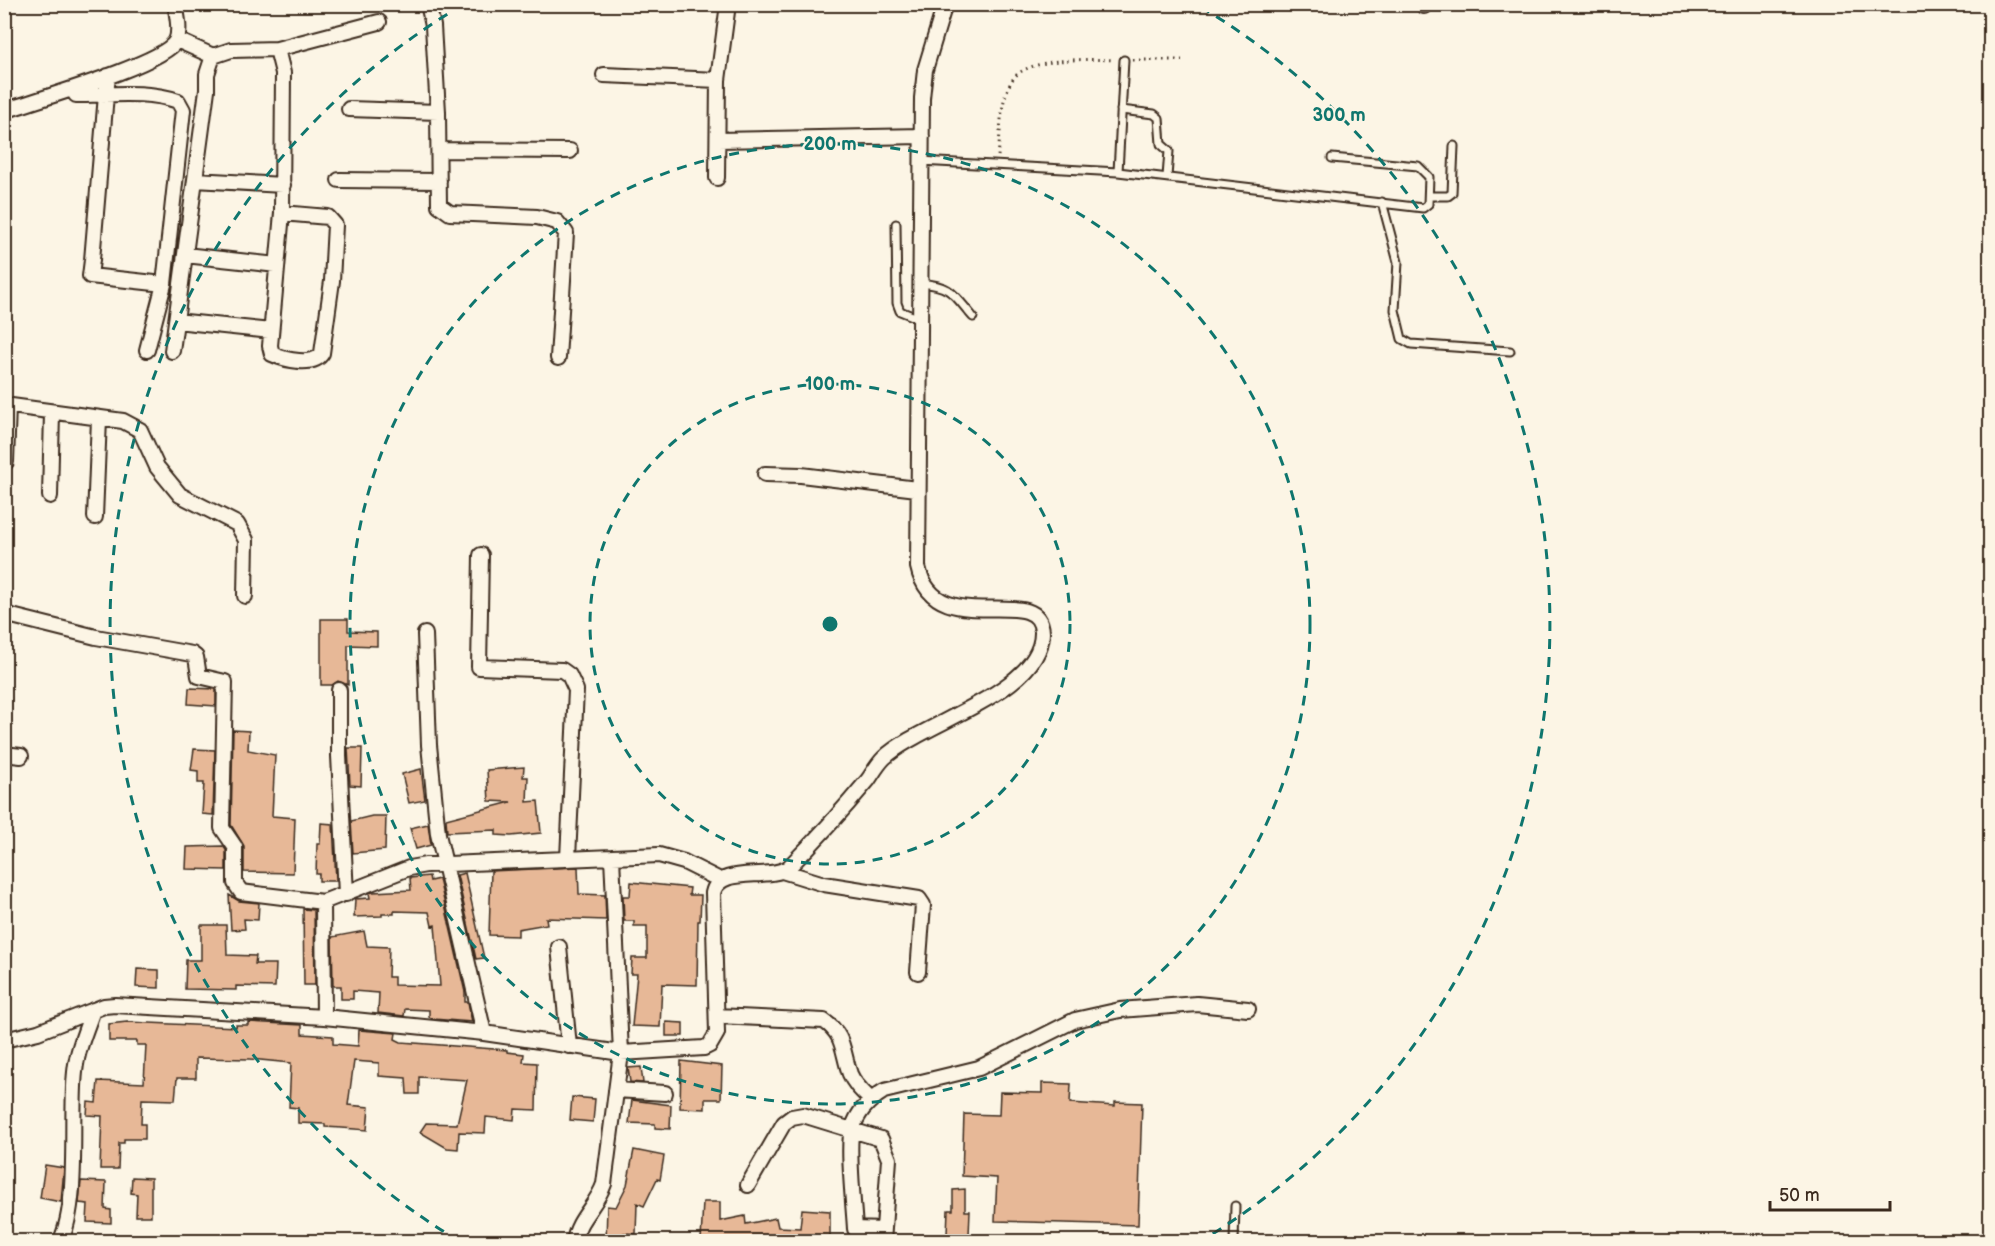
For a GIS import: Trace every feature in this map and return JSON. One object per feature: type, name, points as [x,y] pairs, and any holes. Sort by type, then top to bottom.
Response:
[{"type":"street","points":[[4,111],[108,76],[166,51],[177,40],[178,21],[175,4]]},
{"type":"street","points":[[428,4],[433,26],[438,112],[439,205],[444,211],[537,217],[557,222],[566,233],[558,358]]},
{"type":"street","points":[[717,178],[718,80],[728,4]]},
{"type":"street","points":[[782,872],[832,820],[884,758],[903,743],[999,690],[1024,671],[1040,643],[1040,621],[1033,614],[1021,608],[952,606],[942,603],[926,590],[921,580],[917,560],[920,161],[925,70],[945,4]]},
{"type":"street","points":[[177,40],[213,56],[231,50],[277,49],[379,22]]},
{"type":"street","points":[[277,49],[283,74],[283,186],[271,331],[272,354],[311,361],[319,359],[322,353],[336,239],[334,220],[328,217],[282,213]]},
{"type":"street","points":[[172,351],[207,90],[207,74],[213,56]]},
{"type":"street","points":[[604,75],[718,80]]},
{"type":"street","points":[[108,76],[90,276],[164,284]]},
{"type":"street","points":[[76,95],[166,97],[178,101],[183,110],[164,284],[147,350]]},
{"type":"street","points":[[349,110],[438,112]]},
{"type":"street","points":[[718,140],[922,136]]},
{"type":"street","points":[[439,150],[570,151]]},
{"type":"street","points":[[195,180],[283,186]]},
{"type":"street","points":[[339,180],[439,181]]},
{"type":"street","points":[[185,255],[277,265]]},
{"type":"street","points":[[176,321],[271,331]]},
{"type":"street","points":[[6,462],[6,406],[123,421],[140,430],[157,467],[180,495],[237,524],[246,540],[245,596]]},
{"type":"street","points":[[50,496],[52,413]]},
{"type":"street","points":[[95,516],[99,419]]},
{"type":"street","points":[[765,474],[801,475],[917,489]]},
{"type":"street","points":[[481,555],[479,667],[562,670],[569,675],[576,690],[568,858]]},
{"type":"street","points":[[4,615],[96,637],[192,654],[196,657],[199,676],[225,682],[222,828],[235,846],[237,888],[249,895],[323,902],[409,868],[445,863],[612,856],[659,855],[672,858],[720,880]]},
{"type":"street","points":[[425,634],[434,801],[445,863],[484,1033]]},
{"type":"street","points":[[339,690],[339,756],[346,894]]},
{"type":"street","points":[[4,754],[21,756]]},
{"type":"street","points":[[574,1242],[580,1223],[597,1200],[604,1184],[621,1053],[612,856]]},
{"type":"street","points":[[4,1040],[38,1032],[93,1010],[115,1005],[324,1017],[484,1033],[621,1053],[705,1047],[710,1045],[717,1033],[712,893],[720,880],[728,876],[767,875],[782,872],[824,884],[919,898],[923,904],[918,972]]},
{"type":"street","points":[[323,902],[324,1017]]},
{"type":"street","points":[[559,947],[569,1046]]},
{"type":"street","points":[[748,1185],[784,1123],[792,1117],[803,1116],[851,1131],[881,1139],[887,1148],[889,1159],[883,1236],[855,1235],[851,1131],[871,1100],[884,1091],[979,1068],[1075,1020],[1120,1011],[1197,1004],[1248,1009]]},
{"type":"street","points":[[60,1242],[65,1232],[70,1201],[78,1051],[93,1010]]},
{"type":"street","points":[[717,1016],[824,1021],[834,1028],[843,1042],[850,1075],[871,1100]]},
{"type":"street","points":[[616,1090],[665,1093]]},
{"type":"lane","points":[[1118,172],[1124,60]]},
{"type":"lane","points":[[1121,110],[1154,114],[1159,118],[1161,144],[1169,151],[1167,177]]},
{"type":"lane","points":[[1430,196],[1448,196],[1452,193],[1454,146]]},
{"type":"lane","points":[[920,161],[1118,172],[1423,208],[1428,204],[1429,177],[1418,166],[1332,158]]},
{"type":"lane","points":[[1382,202],[1398,262],[1395,310],[1402,339],[1412,344],[1510,351]]},
{"type":"lane","points":[[896,224],[898,308],[920,319]]},
{"type":"lane","points":[[920,283],[948,288],[973,317]]},
{"type":"lane","points":[[1233,1242],[1235,1206]]},
{"type":"path","points":[[996,164],[1004,105],[1011,82],[1017,75],[1047,63],[1081,59],[1182,60]]},
{"type":"building","points":[[321,619],[348,619],[348,631],[377,632],[377,646],[348,645],[348,685],[338,681],[332,685],[321,685]]},
{"type":"building","points":[[189,688],[216,689],[216,706],[188,704]]},
{"type":"building","points":[[233,730],[249,731],[248,750],[275,755],[272,816],[295,818],[293,873],[244,872],[244,846],[231,825]]},
{"type":"building","points":[[348,748],[362,748],[361,786],[350,785]]},
{"type":"building","points":[[194,749],[215,750],[213,815],[202,814],[204,783],[198,783],[198,771],[191,770]]},
{"type":"building","points":[[524,767],[523,777],[528,777],[527,802],[538,801],[541,833],[511,836],[496,835],[496,830],[447,832],[446,819],[511,802],[489,801],[487,770]]},
{"type":"building","points":[[421,769],[425,800],[409,803],[402,774]]},
{"type":"building","points":[[372,816],[386,816],[385,850],[353,853],[351,821]]},
{"type":"building","points":[[321,823],[333,824],[336,881],[319,881],[319,874],[316,874],[317,844],[320,844]]},
{"type":"building","points":[[428,824],[431,845],[416,849],[410,828]]},
{"type":"building","points":[[223,846],[226,850],[226,870],[186,869],[187,847]]},
{"type":"building","points":[[578,867],[579,894],[605,895],[606,920],[546,918],[547,924],[518,929],[518,936],[489,935],[491,871]]},
{"type":"building","points":[[465,873],[484,958],[476,959],[457,875]]},
{"type":"building","points":[[429,876],[430,881],[439,879],[465,992],[465,1002],[468,1002],[472,1022],[433,1019],[429,1017],[429,1010],[405,1009],[404,1016],[378,1013],[379,993],[353,991],[353,999],[341,999],[341,986],[333,986],[332,937],[364,931],[367,946],[389,947],[388,977],[394,977],[394,985],[440,986],[435,925],[432,926],[429,912],[394,911],[394,914],[382,914],[382,916],[354,917],[355,899],[370,898],[369,893],[373,892],[411,890],[410,878]]},
{"type":"building","points":[[631,882],[690,888],[689,895],[701,895],[700,921],[698,921],[697,985],[662,984],[660,1027],[632,1026],[637,974],[631,974],[632,958],[647,958],[647,926],[634,926],[634,921],[624,921],[623,896],[630,896]]},
{"type":"building","points":[[229,895],[239,901],[259,903],[258,920],[244,919],[245,929],[231,930]]},
{"type":"building","points":[[303,909],[314,910],[315,985],[304,985]]},
{"type":"building","points":[[201,925],[226,925],[227,955],[256,956],[255,964],[276,964],[275,987],[236,986],[236,990],[185,989],[186,960],[201,960]]},
{"type":"building","points":[[137,969],[159,970],[159,988],[136,987]]},
{"type":"building","points":[[127,1022],[236,1027],[236,1025],[248,1025],[248,1022],[302,1025],[302,1034],[333,1036],[333,1044],[358,1046],[359,1030],[396,1033],[395,1039],[401,1042],[507,1050],[507,1052],[524,1054],[523,1062],[537,1063],[536,1110],[515,1109],[514,1120],[486,1117],[485,1133],[459,1132],[458,1149],[447,1148],[420,1132],[426,1123],[457,1124],[467,1080],[419,1077],[419,1094],[407,1094],[406,1078],[379,1076],[379,1063],[354,1061],[348,1105],[369,1107],[367,1130],[325,1127],[325,1124],[298,1123],[298,1108],[289,1107],[291,1063],[250,1059],[196,1058],[196,1078],[177,1078],[175,1100],[142,1099],[141,1124],[145,1124],[145,1139],[124,1139],[124,1143],[119,1143],[118,1169],[100,1169],[102,1116],[87,1115],[88,1102],[96,1103],[98,1081],[144,1083],[146,1045],[137,1045],[137,1041],[109,1041],[109,1024]]},
{"type":"building","points":[[666,1022],[683,1023],[683,1036],[666,1036]]},
{"type":"building","points":[[681,1061],[722,1066],[721,1099],[705,1099],[705,1109],[680,1108]]},
{"type":"building","points":[[641,1067],[643,1083],[630,1082],[628,1068]]},
{"type":"building","points":[[1042,1083],[1071,1084],[1070,1103],[1115,1106],[1115,1102],[1142,1103],[1138,1225],[995,1221],[997,1178],[962,1176],[964,1114],[999,1115],[1000,1092],[1042,1093]]},
{"type":"building","points":[[572,1097],[595,1099],[593,1122],[570,1120]]},
{"type":"building","points":[[632,1100],[671,1105],[670,1129],[655,1128],[655,1124],[629,1123]]},
{"type":"building","points":[[634,1150],[664,1156],[660,1180],[657,1179],[644,1206],[637,1203],[636,1234],[624,1233],[624,1242],[606,1242],[607,1206],[616,1207],[627,1185]]},
{"type":"building","points":[[45,1165],[64,1168],[61,1202],[40,1198]]},
{"type":"building","points":[[132,1177],[151,1178],[151,1216],[136,1216],[137,1194],[131,1193]]},
{"type":"building","points":[[81,1181],[106,1182],[105,1209],[111,1210],[111,1223],[87,1222],[88,1204],[79,1203]]},
{"type":"building","points":[[965,1189],[965,1211],[970,1211],[969,1235],[947,1234],[948,1210],[953,1210],[953,1190]]},
{"type":"building","points":[[703,1202],[720,1202],[720,1221],[745,1216],[746,1224],[776,1218],[778,1227],[800,1228],[802,1209],[830,1211],[830,1242],[701,1240]]}]
